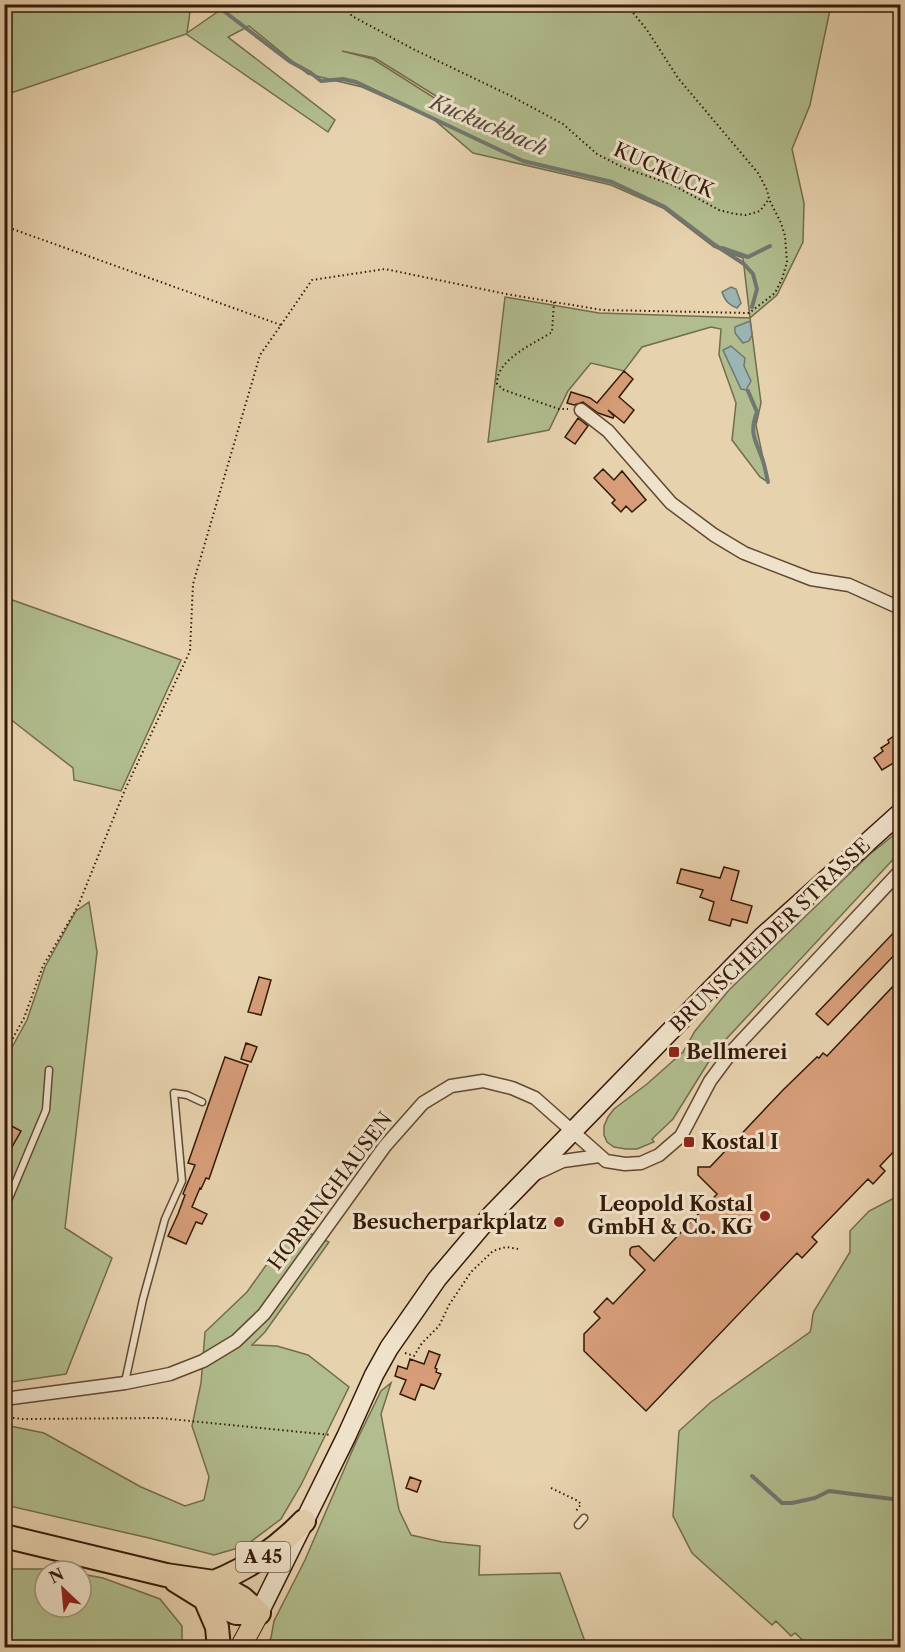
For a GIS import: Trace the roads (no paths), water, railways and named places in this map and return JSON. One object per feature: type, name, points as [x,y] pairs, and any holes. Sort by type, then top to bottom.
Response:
[{"type":"highway","name":"A 45","points":[[210,1590],[261,1559],[291,1535],[304,1521]]},
{"type":"highway","points":[[4,1536],[166,1575],[210,1590],[236,1612],[259,1613]]},
{"type":"highway","points":[[210,1590],[219,1647]]},
{"type":"main road","name":"BRUNSCHEIDER STRASSE","points":[[240,1647],[346,1437],[374,1375],[389,1347],[437,1279],[492,1214],[762,937],[900,813]]},
{"type":"street","points":[[581,410],[608,431],[671,502],[714,535],[744,553],[811,579],[849,585],[900,608]]},
{"type":"street","points":[[528,1177],[563,1161],[600,1156],[606,1161],[619,1163],[641,1162],[670,1147],[686,1128],[710,1081],[733,1050],[900,872]]},
{"type":"street","name":"HORRINGHAUSEN","points":[[4,1399],[125,1383],[170,1374],[203,1361],[236,1341],[264,1314],[385,1146],[423,1103],[451,1086],[483,1081],[512,1088],[535,1098],[600,1156]]},
{"type":"lane","points":[[4,1210],[46,1110],[49,1070]]},
{"type":"lane","points":[[125,1383],[143,1299],[165,1219],[182,1181],[174,1093],[187,1095],[202,1102]]},
{"type":"lane","points":[[578,1525],[584,1518]]},
{"type":"water","points":[[731,287],[736,289],[741,303],[737,308],[724,298],[722,292]]},
{"type":"water","points":[[750,321],[752,335],[749,341],[743,343],[735,333],[735,327]]},
{"type":"water","points":[[731,346],[745,358],[744,366],[751,381],[746,390],[741,389],[723,350]]},
{"type":"waterway","name":"Kuckuckbach","points":[[219,4],[225,12],[289,61],[321,81],[343,79],[356,82],[523,161],[612,182],[665,207],[744,264],[753,274],[757,289],[752,307]]},
{"type":"waterway","points":[[722,248],[748,257],[770,246]]},
{"type":"waterway","name":"Kuckuckbach","points":[[748,391],[757,412],[753,425],[754,436],[768,482]]},
{"type":"waterway","points":[[752,1476],[782,1503],[815,1498],[829,1491],[900,1500]]},
{"type":"place","name":"Bellmerei","points":[[674,1052]]},
{"type":"place","name":"Kostal I","points":[[689,1142]]},
{"type":"place","name":"Leopold Kostal GmbH & Co. KG","points":[[765,1216]]},
{"type":"place","name":"Besucherparkplatz","points":[[559,1222]]}]
